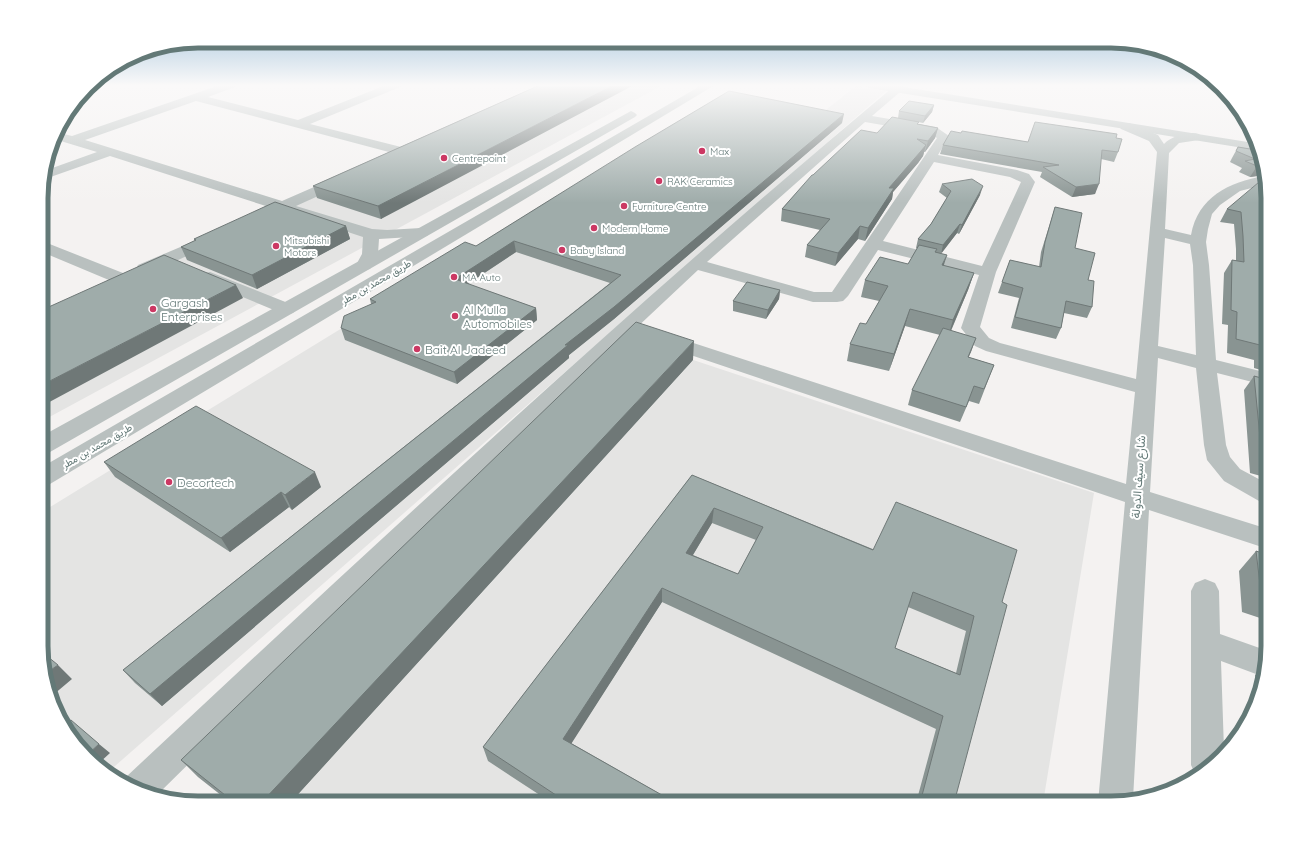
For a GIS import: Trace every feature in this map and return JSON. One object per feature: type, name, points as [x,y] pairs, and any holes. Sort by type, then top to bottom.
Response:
[{"type":"street","points":[[73,140],[117,124]]},
{"type":"street","points":[[301,124],[410,149],[383,161]]},
{"type":"street","name":"طريق محمد بن مطر","points":[[48,443],[614,124]]},
{"type":"street","name":"طريق محمد بن مطر","points":[[48,474],[643,124]]},
{"type":"street","points":[[142,785],[348,587],[626,326],[855,124]]},
{"type":"street","points":[[696,264],[813,297],[837,297],[842,292],[874,244],[943,138],[943,136],[939,133],[932,130],[899,124]]},
{"type":"street","points":[[1115,124],[1252,146]]},
{"type":"street","points":[[1184,124],[1247,134]]},
{"type":"street","points":[[1125,126],[1154,138],[1163,152],[1175,140],[1195,137]]},
{"type":"street","points":[[61,137],[372,234],[387,235],[421,233]]},
{"type":"street","points":[[50,174],[110,152]]},
{"type":"street","name":"شارع سيف الدولة","points":[[1116,796],[1163,152]]},
{"type":"street","points":[[931,158],[1012,173],[1027,180],[1027,187],[988,272],[970,328],[982,342],[993,347],[1145,388]]},
{"type":"street","points":[[242,224],[354,174]]},
{"type":"street","points":[[1260,181],[1235,188],[1215,202],[1205,213],[1198,241],[1206,365],[1215,445],[1219,460],[1232,475],[1261,491]]},
{"type":"street","points":[[1157,232],[1198,241]]},
{"type":"street","points":[[48,249],[115,282],[222,234]]},
{"type":"street","points":[[364,265],[370,254],[372,234]]},
{"type":"street","points":[[874,244],[988,272]]},
{"type":"street","points":[[167,259],[287,309]]},
{"type":"street","points":[[626,326],[1137,497],[1261,537]]},
{"type":"street","points":[[1148,350],[1261,378]]},
{"type":"street","points":[[1205,591],[1208,761]]},
{"type":"street","points":[[1206,642],[1260,662]]},
{"type":"shaded area","points":[[472,124],[590,124],[48,418],[48,319]]},
{"type":"shaded area","points":[[674,124],[848,124],[112,769],[85,745],[73,730],[59,704],[53,685],[48,656],[48,508]]},
{"type":"shaded area","points":[[636,341],[1094,493],[1044,796],[222,796],[198,777]]},
{"type":"building","points":[[451,124],[537,124],[378,206],[313,186]]},
{"type":"building","points":[[673,124],[832,124],[614,307],[565,345],[568,345],[150,694],[123,670],[621,275],[514,241],[455,279],[536,308],[454,372],[341,328],[344,316],[376,302],[370,299],[465,242],[476,246]]},
{"type":"building","points":[[885,124],[919,124],[938,128],[928,141],[917,139],[926,145],[889,188],[894,188],[868,228],[860,226],[838,253],[807,245],[830,219],[782,209],[812,175],[861,130],[877,133]]},
{"type":"building","points":[[1034,124],[1051,124],[1117,134],[1116,138],[1122,139],[1118,152],[1102,150],[1099,184],[1076,187],[1043,167],[1059,165],[943,145],[951,131],[961,133],[962,131],[1028,142]]},
{"type":"building","points":[[1238,147],[1253,149],[1258,166],[1245,161],[1255,159],[1236,151]]},
{"type":"building","points":[[972,179],[983,186],[962,225],[960,224],[943,245],[918,239],[931,224],[951,191],[942,184]]},
{"type":"building","points":[[1260,181],[1261,345],[1236,339],[1237,312],[1231,310],[1232,260],[1244,262],[1243,236],[1241,212],[1227,209]]},
{"type":"building","name":"Mitsubishi Motors","points":[[275,202],[346,226],[252,275],[181,247],[196,240],[194,239]]},
{"type":"building","points":[[1055,207],[1082,213],[1075,248],[1095,253],[1088,280],[1094,281],[1092,307],[1066,301],[1061,328],[1015,317],[1023,288],[1002,282],[1010,260],[1041,267],[1045,242]]},
{"type":"building","points":[[919,245],[937,249],[935,252],[947,255],[942,265],[974,273],[953,320],[910,309],[894,354],[850,344],[860,323],[866,324],[888,286],[865,280],[880,257],[908,264]]},
{"type":"building","points":[[164,255],[236,285],[48,382],[48,307]]},
{"type":"building","points":[[747,282],[780,290],[768,310],[733,301]]},
{"type":"building","points":[[636,322],[694,341],[268,796],[226,796],[181,760]]},
{"type":"building","points":[[943,328],[976,338],[968,357],[994,365],[984,389],[974,386],[966,407],[912,390]]},
{"type":"building","points":[[1254,376],[1261,378],[1261,448]]},
{"type":"building","name":"Decortech","points":[[196,406],[315,472],[285,495],[281,492],[221,538],[104,462]]},
{"type":"building","points":[[692,475],[873,550],[896,502],[1017,550],[1002,602],[1007,605],[956,796],[922,796],[943,716],[662,588],[563,739],[664,796],[557,796],[483,747]],"holes":[[[714,508],[763,527],[738,574],[686,553]],[[913,592],[974,616],[960,675],[895,648]]]},
{"type":"building","points":[[1256,551],[1261,553],[1261,593]]},
{"type":"building","points":[[48,657],[58,665],[50,671]]},
{"type":"building","points":[[71,720],[99,744],[91,751],[73,730],[68,722]]},
{"type":"place","name":"Max","points":[[702,151]]},
{"type":"place","name":"Centrepoint","points":[[444,158]]},
{"type":"place","name":"RAK Ceramics","points":[[659,181]]},
{"type":"place","name":"Furniture Centre","points":[[624,206]]},
{"type":"place","name":"Modern Home","points":[[594,228]]},
{"type":"place","name":"Mitsubishi Motors","points":[[276,246]]},
{"type":"place","name":"Baby Island","points":[[562,250]]},
{"type":"place","name":"MA Auto","points":[[454,277]]},
{"type":"place","name":"Gargash Enterprises","points":[[153,309]]},
{"type":"place","name":"Al Mulla Automobiles","points":[[455,316]]},
{"type":"place","name":"Bait Al Jadeed","points":[[417,349]]},
{"type":"place","name":"Decortech","points":[[169,482]]}]
